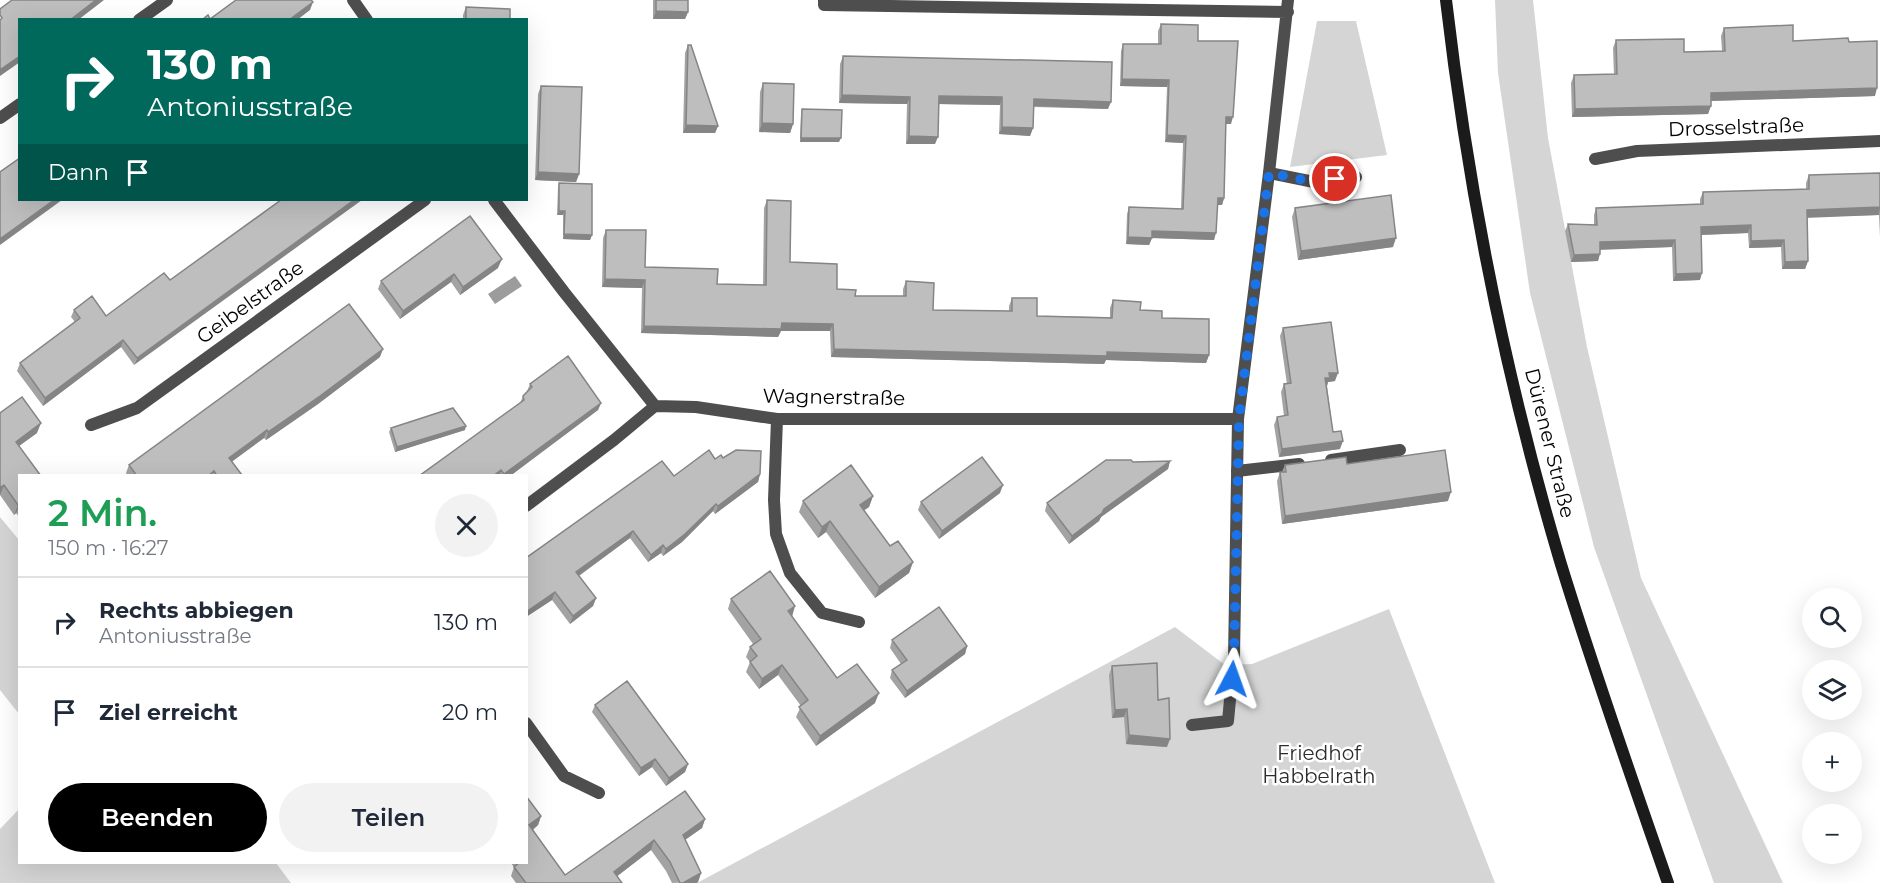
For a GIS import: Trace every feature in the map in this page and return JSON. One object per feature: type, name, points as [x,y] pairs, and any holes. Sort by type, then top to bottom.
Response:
[{"type":"main road","name":"Dürener Straße","points":[[1446,0],[1471,170],[1516,396],[1560,561],[1668,883]]},
{"type":"street","points":[[142,18],[167,0]]},
{"type":"street","points":[[353,0],[366,18]]},
{"type":"street","points":[[824,0],[824,5],[1288,6],[1239,419],[1234,657],[1228,721],[1192,724]]},
{"type":"street","points":[[0,118],[18,105]]},
{"type":"street","name":"Drosselstraße","points":[[1595,159],[1637,151],[1880,141]]},
{"type":"street","points":[[1269,173],[1314,182],[1356,177]]},
{"type":"street","name":"Geibelstraße","points":[[91,425],[137,408],[424,201]]},
{"type":"street","points":[[495,201],[655,405],[614,440],[528,504]]},
{"type":"street","name":"Wagnerstraße","points":[[655,405],[696,407],[777,419],[1239,419]]},
{"type":"street","points":[[777,419],[774,500],[776,534],[790,573],[822,613],[859,622]]},
{"type":"street","points":[[1237,471],[1400,450]]},
{"type":"street","points":[[528,726],[564,776],[599,793]]},
{"type":"green space","points":[[1495,0],[1533,0],[1548,138],[1587,347],[1641,578],[1783,883],[1714,883],[1594,547],[1530,293],[1498,73]]},
{"type":"green space","points":[[1317,21],[1356,21],[1387,155],[1290,167]]},
{"type":"green space","points":[[0,517],[18,539],[18,713],[0,690]]},
{"type":"green space","name":"Friedhof Habbelrath","points":[[1389,609],[1495,883],[697,883],[1175,627],[1225,665],[1252,664]]},
{"type":"green space","points":[[18,810],[18,864],[277,864],[291,883],[0,883],[0,829]]},
{"type":"shaded area","points":[[515,276],[522,286],[495,304],[488,294]]},
{"type":"building","points":[[12,0],[96,0],[73,18],[18,18],[18,57],[0,70],[0,20],[2,18],[0,9]]},
{"type":"building","points":[[236,0],[311,0],[313,2],[292,18],[211,18]]},
{"type":"building","points":[[656,0],[688,0],[688,12],[656,11]]},
{"type":"building","points":[[466,7],[510,9],[510,18],[466,18]]},
{"type":"building","points":[[1161,24],[1198,25],[1198,41],[1238,41],[1233,117],[1226,117],[1224,198],[1218,198],[1216,233],[1152,231],[1152,238],[1128,237],[1129,207],[1183,209],[1186,136],[1167,135],[1169,80],[1122,79],[1123,44],[1161,44]]},
{"type":"building","points":[[1793,25],[1793,41],[1848,38],[1849,42],[1877,41],[1877,88],[1711,93],[1711,106],[1575,109],[1574,75],[1617,74],[1616,40],[1684,39],[1684,52],[1725,51],[1724,28]]},
{"type":"building","points":[[688,45],[691,45],[718,126],[686,125]]},
{"type":"building","points":[[843,56],[1112,62],[1111,102],[1034,99],[1033,128],[1002,127],[1002,97],[939,96],[938,137],[909,136],[910,97],[842,95]]},
{"type":"building","points":[[763,83],[794,84],[793,124],[762,123]]},
{"type":"building","points":[[541,86],[582,87],[579,174],[538,172]]},
{"type":"building","points":[[802,109],[842,110],[841,138],[801,138]]},
{"type":"building","points":[[18,159],[18,201],[53,201],[0,239],[0,172]]},
{"type":"building","points":[[1880,173],[1880,207],[1807,210],[1808,261],[1785,262],[1784,240],[1751,241],[1751,225],[1701,227],[1702,273],[1676,274],[1675,240],[1600,242],[1600,254],[1574,255],[1568,224],[1597,225],[1596,208],[1703,204],[1703,192],[1809,189],[1809,175]]},
{"type":"building","points":[[559,183],[592,184],[592,235],[564,234],[565,211],[559,211]]},
{"type":"building","points":[[1391,195],[1396,238],[1301,251],[1295,208]]},
{"type":"building","points":[[767,200],[791,201],[790,262],[837,264],[837,289],[856,290],[855,296],[906,296],[906,281],[934,283],[933,310],[1012,311],[1012,298],[1037,298],[1037,316],[1112,318],[1113,300],[1141,302],[1140,310],[1162,311],[1162,318],[1209,319],[1209,355],[1107,352],[1107,356],[834,349],[833,324],[782,323],[781,329],[644,326],[645,280],[605,279],[606,230],[646,230],[645,267],[718,269],[717,284],[766,285]]},
{"type":"building","points":[[280,201],[353,201],[137,358],[123,340],[45,398],[20,363],[80,318],[74,310],[92,296],[106,316],[164,273],[170,280]]},
{"type":"building","points":[[470,216],[502,259],[463,287],[454,274],[403,311],[381,281]]},
{"type":"building","points":[[349,304],[383,349],[320,396],[229,458],[241,474],[216,474],[214,471],[210,474],[136,474],[129,465]]},
{"type":"building","points":[[1331,322],[1338,373],[1329,373],[1330,378],[1325,378],[1333,432],[1341,431],[1343,441],[1282,449],[1277,417],[1288,415],[1284,384],[1291,383],[1283,328]]},
{"type":"building","points":[[568,356],[601,403],[504,474],[501,470],[496,474],[422,474],[524,400],[523,396],[532,387],[530,384]]},
{"type":"building","points":[[22,397],[41,423],[16,442],[40,474],[18,474],[18,505],[4,485],[0,488],[0,413]]},
{"type":"building","points":[[453,408],[466,426],[397,447],[391,428]]},
{"type":"building","points":[[709,450],[715,459],[721,455],[723,458],[736,450],[761,451],[760,474],[718,506],[716,504],[666,549],[663,545],[651,555],[633,531],[576,572],[596,598],[573,616],[555,592],[528,611],[528,557],[662,461],[674,476]]},
{"type":"building","points":[[1445,450],[1451,492],[1285,516],[1280,472],[1286,472],[1285,465],[1346,457],[1347,464]]},
{"type":"building","points":[[982,457],[1003,485],[942,531],[921,502]]},
{"type":"building","points":[[1106,460],[1170,461],[1104,509],[1072,536],[1047,503]]},
{"type":"building","points":[[851,465],[873,496],[860,505],[890,546],[898,541],[913,562],[879,587],[830,521],[822,527],[803,501]]},
{"type":"building","points":[[770,571],[795,606],[788,611],[837,678],[857,664],[879,693],[820,736],[799,707],[808,700],[782,665],[762,679],[750,662],[757,656],[750,647],[761,639],[731,599]]},
{"type":"building","points":[[939,607],[967,646],[907,691],[892,670],[907,660],[892,640]]},
{"type":"building","points":[[1157,663],[1158,700],[1169,698],[1170,739],[1129,735],[1127,709],[1115,710],[1112,666]]},
{"type":"building","points":[[627,681],[688,764],[669,778],[655,759],[641,768],[595,705]]},
{"type":"building","points":[[685,791],[705,819],[683,835],[701,873],[683,883],[680,883],[670,862],[654,840],[614,872],[622,883],[526,883],[514,867],[518,864],[528,864],[528,799],[541,816],[529,825],[565,875]]},
{"type":"route","points":[[1232,679],[1239,419],[1269,173],[1314,182],[1335,179]]}]
